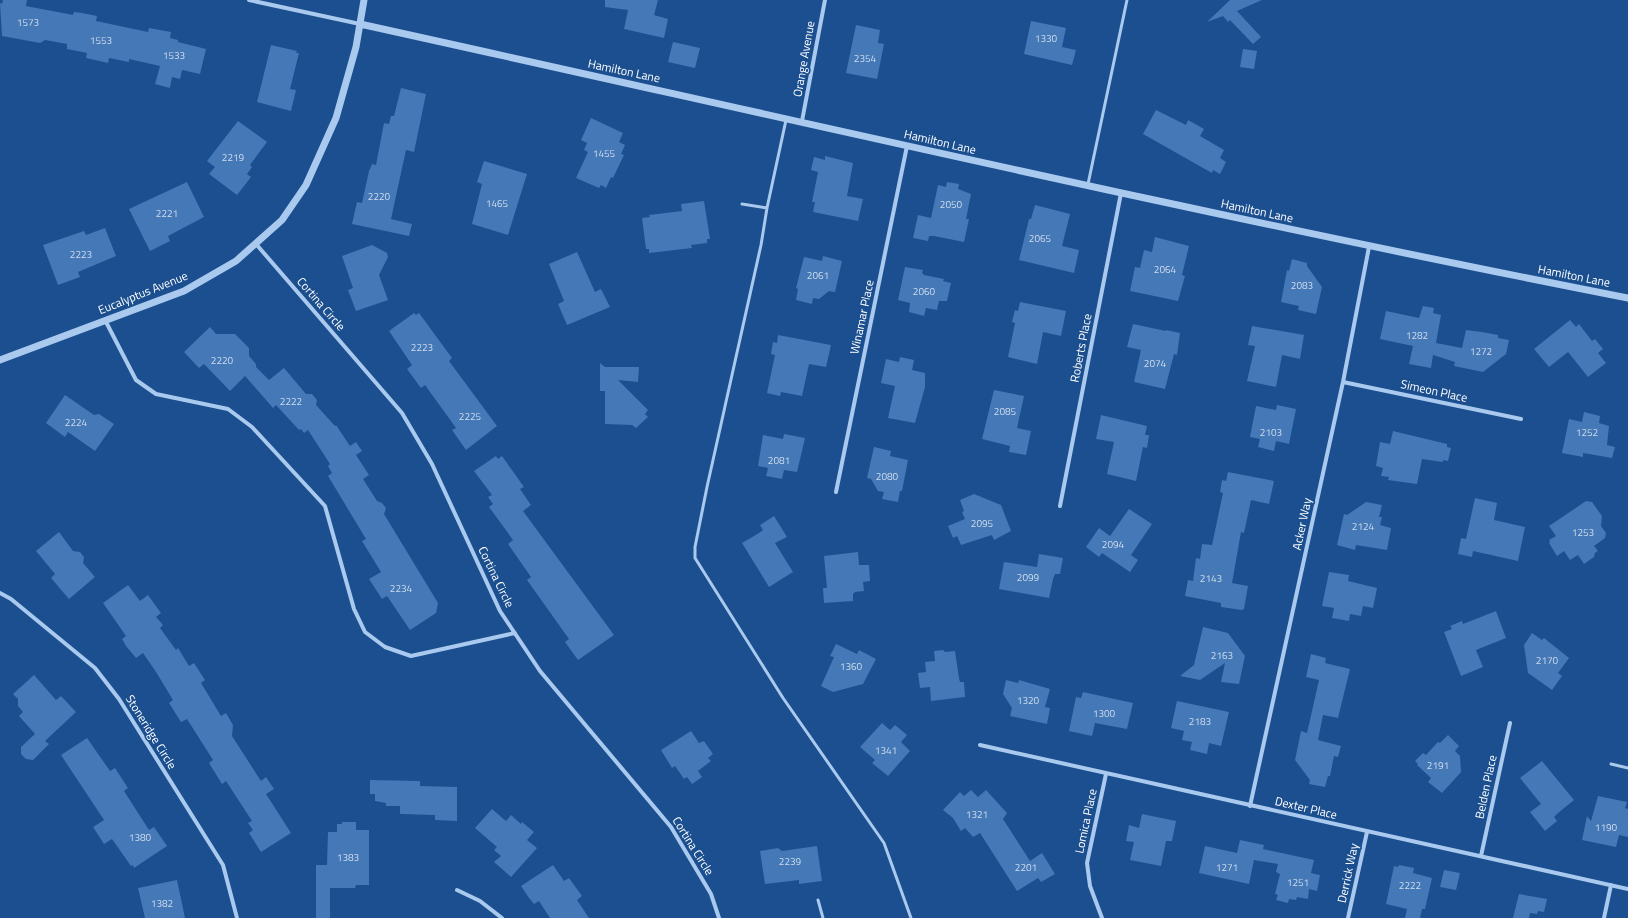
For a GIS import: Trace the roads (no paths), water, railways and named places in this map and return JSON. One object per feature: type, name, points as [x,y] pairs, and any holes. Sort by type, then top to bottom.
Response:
[{"type":"street","name":"Hamilton Lane","points":[[249,0],[1369,247],[1628,298]]},
{"type":"street","name":"Eucalyptus Avenue","points":[[0,360],[184,291],[236,261],[282,220],[306,185],[336,118],[356,47],[364,0]]},
{"type":"street","name":"Orange Avenue","points":[[802,121],[825,0]]},
{"type":"street","name":"Winamar Place","points":[[836,492],[907,146]]},
{"type":"street","name":"Roberts Place","points":[[1060,506],[1121,193]]},
{"type":"street","name":"Cortina Circle","points":[[256,244],[402,413],[432,464],[500,611],[540,671],[671,827],[711,894],[719,918]]},
{"type":"street","name":"Acker Way","points":[[1250,806],[1344,382],[1369,247]]},
{"type":"street","points":[[105,320],[136,380],[156,394],[228,409],[252,427],[325,506],[354,609],[365,632],[385,647],[411,656],[515,633]]},
{"type":"street","name":"Simeon Place","points":[[1344,382],[1521,419]]},
{"type":"street","name":"Stoneridge Circle","points":[[0,593],[11,599],[95,668],[119,699],[223,865],[237,918]]},
{"type":"street","name":"Belden Place","points":[[1481,856],[1510,723]]},
{"type":"street","name":"Dexter Place","points":[[980,746],[1628,889]]},
{"type":"street","name":"Lomica Place","points":[[1102,918],[1090,886],[1087,863],[1106,774]]},
{"type":"street","name":"Derrick Way","points":[[1348,918],[1367,832]]},
{"type":"street","points":[[1604,918],[1611,885]]},
{"type":"street","points":[[457,890],[480,901],[502,918]]},
{"type":"lane","points":[[1087,186],[1126,0]]},
{"type":"lane","points":[[786,118],[767,208],[761,245],[707,487],[695,547],[695,558],[782,698],[884,843],[911,918]]},
{"type":"lane","points":[[742,204],[767,208]]},
{"type":"lane","points":[[1611,764],[1628,768]]},
{"type":"lane","points":[[818,900],[823,918]]}]
